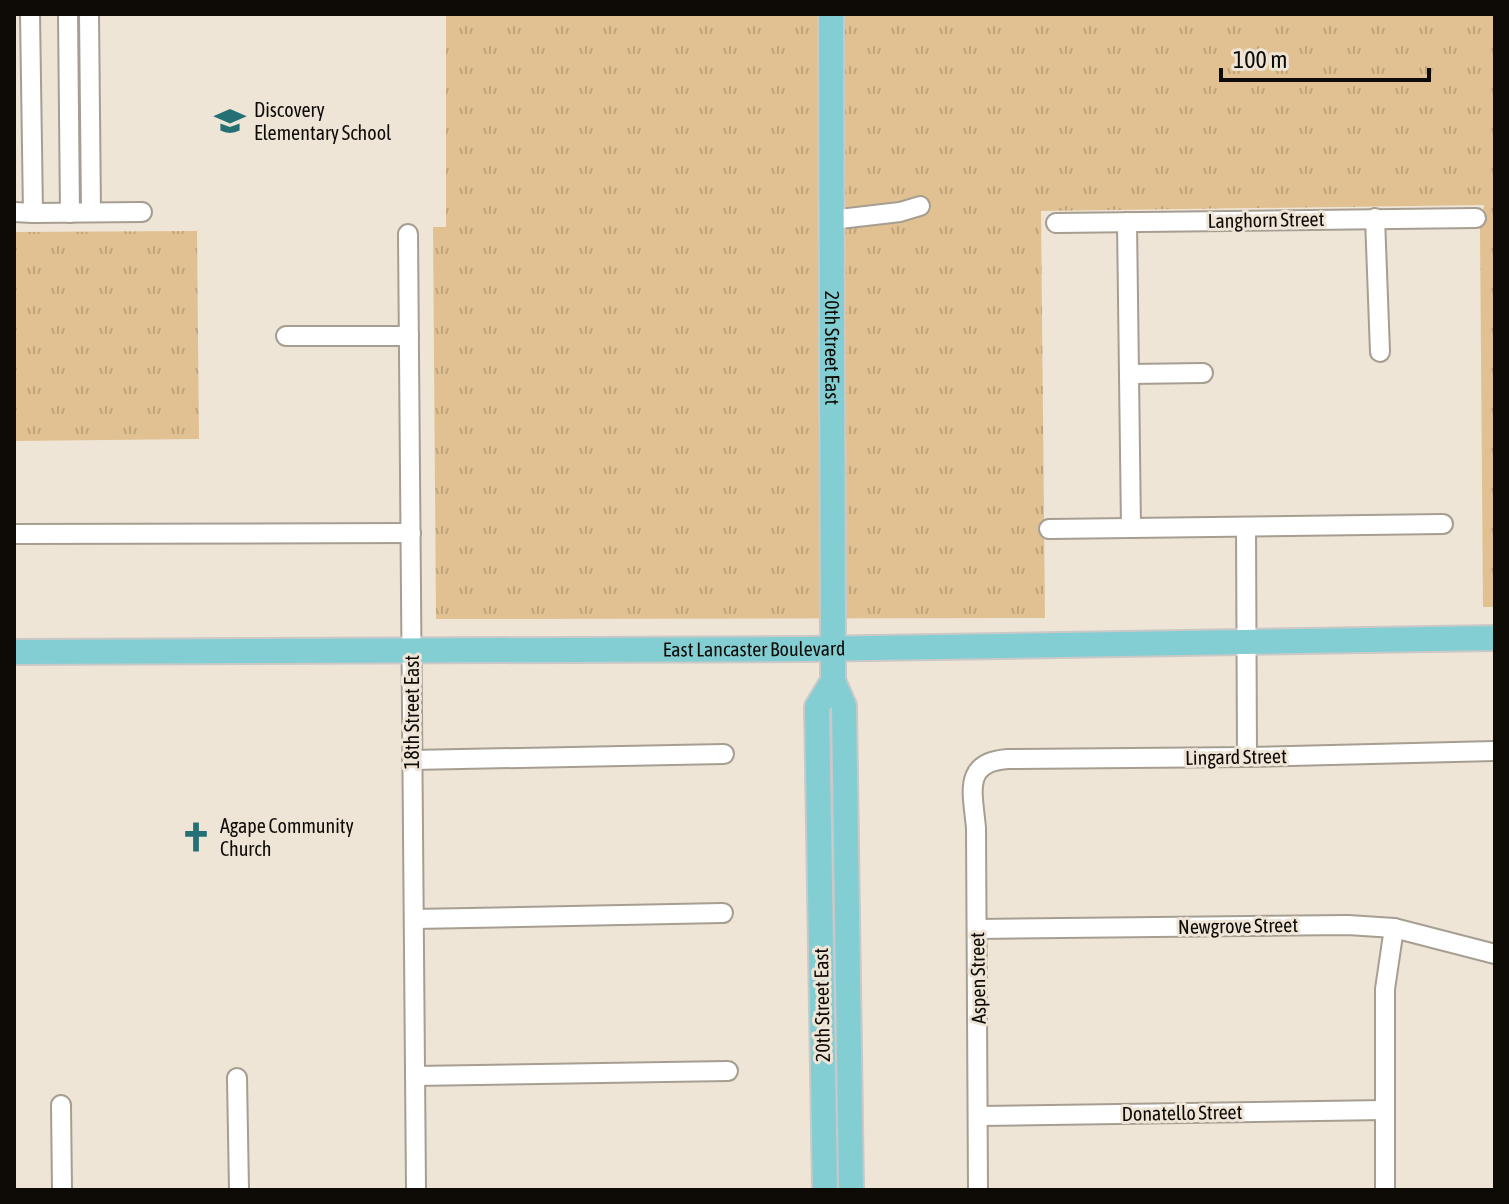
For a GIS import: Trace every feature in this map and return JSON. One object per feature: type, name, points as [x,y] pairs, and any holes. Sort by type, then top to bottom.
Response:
[{"type":"main road","name":"20th Street East","points":[[831,14],[833,681],[844,706],[851,1190]]},
{"type":"main road","name":"East Lancaster Boulevard","points":[[14,652],[833,649],[1495,638]]},
{"type":"main road","name":"20th Street East","points":[[825,1190],[817,707],[833,681]]},
{"type":"street","points":[[30,14],[24,212],[142,212]]},
{"type":"street","points":[[68,14],[70,213]]},
{"type":"street","points":[[89,14],[91,212]]},
{"type":"street","points":[[831,220],[900,212],[920,206]]},
{"type":"street","points":[[1375,218],[1380,352]]},
{"type":"street","name":"Langhorn Street","points":[[1056,223],[1476,218]]},
{"type":"street","points":[[1127,222],[1131,528]]},
{"type":"street","name":"18th Street East","points":[[408,234],[416,1190]]},
{"type":"street","points":[[286,336],[409,336]]},
{"type":"street","points":[[1130,374],[1203,373]]},
{"type":"street","points":[[1049,529],[1443,524]]},
{"type":"street","points":[[1246,527],[1247,757]]},
{"type":"street","points":[[14,534],[411,533]]},
{"type":"street","name":"Lingard Street","points":[[979,768],[990,760],[1008,759],[1495,751]]},
{"type":"street","points":[[412,760],[724,754]]},
{"type":"street","name":"Aspen Street","points":[[978,1190],[976,828],[972,789],[979,768]]},
{"type":"street","points":[[414,919],[723,913]]},
{"type":"street","name":"Newgrove Street","points":[[977,929],[1348,925],[1394,928],[1495,954]]},
{"type":"street","points":[[1385,1190],[1385,989],[1394,928]]},
{"type":"street","points":[[415,1076],[728,1071]]},
{"type":"street","points":[[237,1078],[239,1190]]},
{"type":"street","points":[[61,1105],[62,1190]]},
{"type":"street","name":"Donatello Street","points":[[979,1116],[1385,1110]]},
{"type":"green space","points":[[446,14],[1495,14],[1495,607],[1483,607],[1480,231],[1484,205],[1041,211],[1045,618],[436,619],[433,227],[446,227]]},
{"type":"green space","points":[[197,231],[199,439],[14,441],[14,232]]},
{"type":"place","name":"Discovery Elementary School","points":[[230,121]]},
{"type":"place","name":"Agape Community Church","points":[[196,837]]}]
